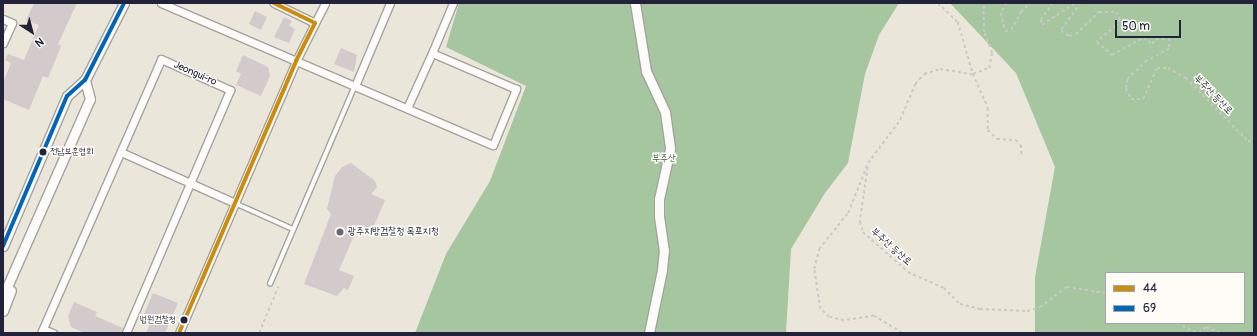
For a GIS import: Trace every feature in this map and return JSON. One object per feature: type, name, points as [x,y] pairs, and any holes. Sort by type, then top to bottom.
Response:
[{"type":"street","points":[[3,246],[67,96],[86,80],[124,3]]},
{"type":"street","points":[[161,3],[493,145],[516,89],[432,53]]},
{"type":"street","points":[[274,3],[316,23]]},
{"type":"street","points":[[179,333],[296,61],[326,3]]},
{"type":"street","points":[[355,86],[390,3]]},
{"type":"street","points":[[407,108],[453,3]]},
{"type":"street","points":[[634,3],[646,71],[665,112],[670,149],[659,199],[659,216],[664,250],[662,270],[649,333]]},
{"type":"street","points":[[3,19],[12,23],[3,43]]},
{"type":"street","name":"Jeongui-ro","points":[[52,333],[42,331],[161,59],[230,90],[126,333]]},
{"type":"street","points":[[3,296],[90,98],[86,80]]},
{"type":"street","points":[[121,152],[236,203]]},
{"type":"street","points":[[3,239],[18,208]]},
{"type":"street","points":[[3,311],[37,219]]},
{"type":"lane","points":[[270,284],[355,86]]},
{"type":"lane","points":[[236,203],[293,230]]},
{"type":"path","points":[[938,3],[958,22],[973,74],[988,108],[988,130],[997,138],[1016,140],[1021,145],[1022,157]]},
{"type":"path","points":[[973,74],[989,68],[992,53],[984,32],[983,9],[986,3]]},
{"type":"path","points":[[1007,3],[1001,13],[1005,31],[1011,30],[1021,12],[1030,3]]},
{"type":"path","points":[[1053,3],[1041,20],[1042,25],[1075,3]]},
{"type":"path","name":"부주산 등산로","points":[[1081,3],[1061,31],[1069,36],[1076,34],[1099,12],[1117,12],[1120,19],[1116,26],[1097,42],[1112,55],[1144,37],[1152,44],[1156,40],[1170,38],[1169,49],[1147,62],[1128,79],[1126,89],[1131,99],[1143,99],[1157,68],[1168,68],[1186,78],[1248,141],[1254,142]]},
{"type":"path","name":"부주산 등산로","points":[[902,333],[874,316],[844,321],[829,317],[820,309],[814,268],[819,249],[848,213],[868,163],[900,120],[915,84],[924,74],[940,69],[973,74]]},
{"type":"path","name":"부주산 등산로","points":[[868,163],[860,222],[863,232],[908,272],[944,288],[960,304],[980,309],[1027,311],[1040,308],[1067,288],[1105,293]]},
{"type":"path","points":[[258,333],[278,287]]},
{"type":"path","points":[[1179,324],[1198,333],[1206,327],[1222,333]]},
{"type":"green space","name":"부주산","points":[[459,3],[899,3],[879,35],[865,74],[848,163],[825,193],[791,249],[786,333],[415,333],[446,254],[490,181],[526,86],[446,47]]},
{"type":"green space","points":[[950,3],[1254,3],[1254,333],[1035,333],[1035,277],[1055,167],[1016,73]]},
{"type":"building","points":[[34,3],[77,3],[58,44],[61,46],[48,78],[43,76],[29,110],[3,99],[3,83],[11,63],[5,60],[8,54],[24,60],[39,25],[26,20]]},
{"type":"building","points":[[255,11],[267,17],[261,30],[249,24]]},
{"type":"building","points":[[284,17],[292,21],[289,26],[295,29],[289,43],[274,37]]},
{"type":"building","points":[[341,48],[357,55],[354,72],[334,64]]},
{"type":"building","points":[[243,55],[268,67],[270,76],[261,96],[236,85],[241,74],[236,71]]},
{"type":"building","name":"광주지방검찰청 목포지청","points":[[351,163],[375,181],[377,187],[371,194],[385,200],[370,235],[357,229],[339,270],[354,276],[348,290],[344,288],[337,296],[304,284],[331,214],[327,209],[335,176],[342,167]]},
{"type":"building","points":[[153,293],[178,303],[165,333],[146,333],[150,323],[142,319]]},
{"type":"building","points":[[74,302],[97,312],[95,316],[123,328],[121,333],[85,333],[71,327],[68,316]]},
{"type":"transit line","name":"69","points":[[3,246],[67,96],[85,80],[124,3]]},
{"type":"transit line","name":"44","points":[[179,333],[296,61],[315,23],[274,3]]},
{"type":"place","name":"전남보훈협회","points":[[43,152]]},
{"type":"place","name":"광주지방검찰청 목포지청","points":[[340,232]]},
{"type":"place","name":"법원검찰청","points":[[184,320]]}]
